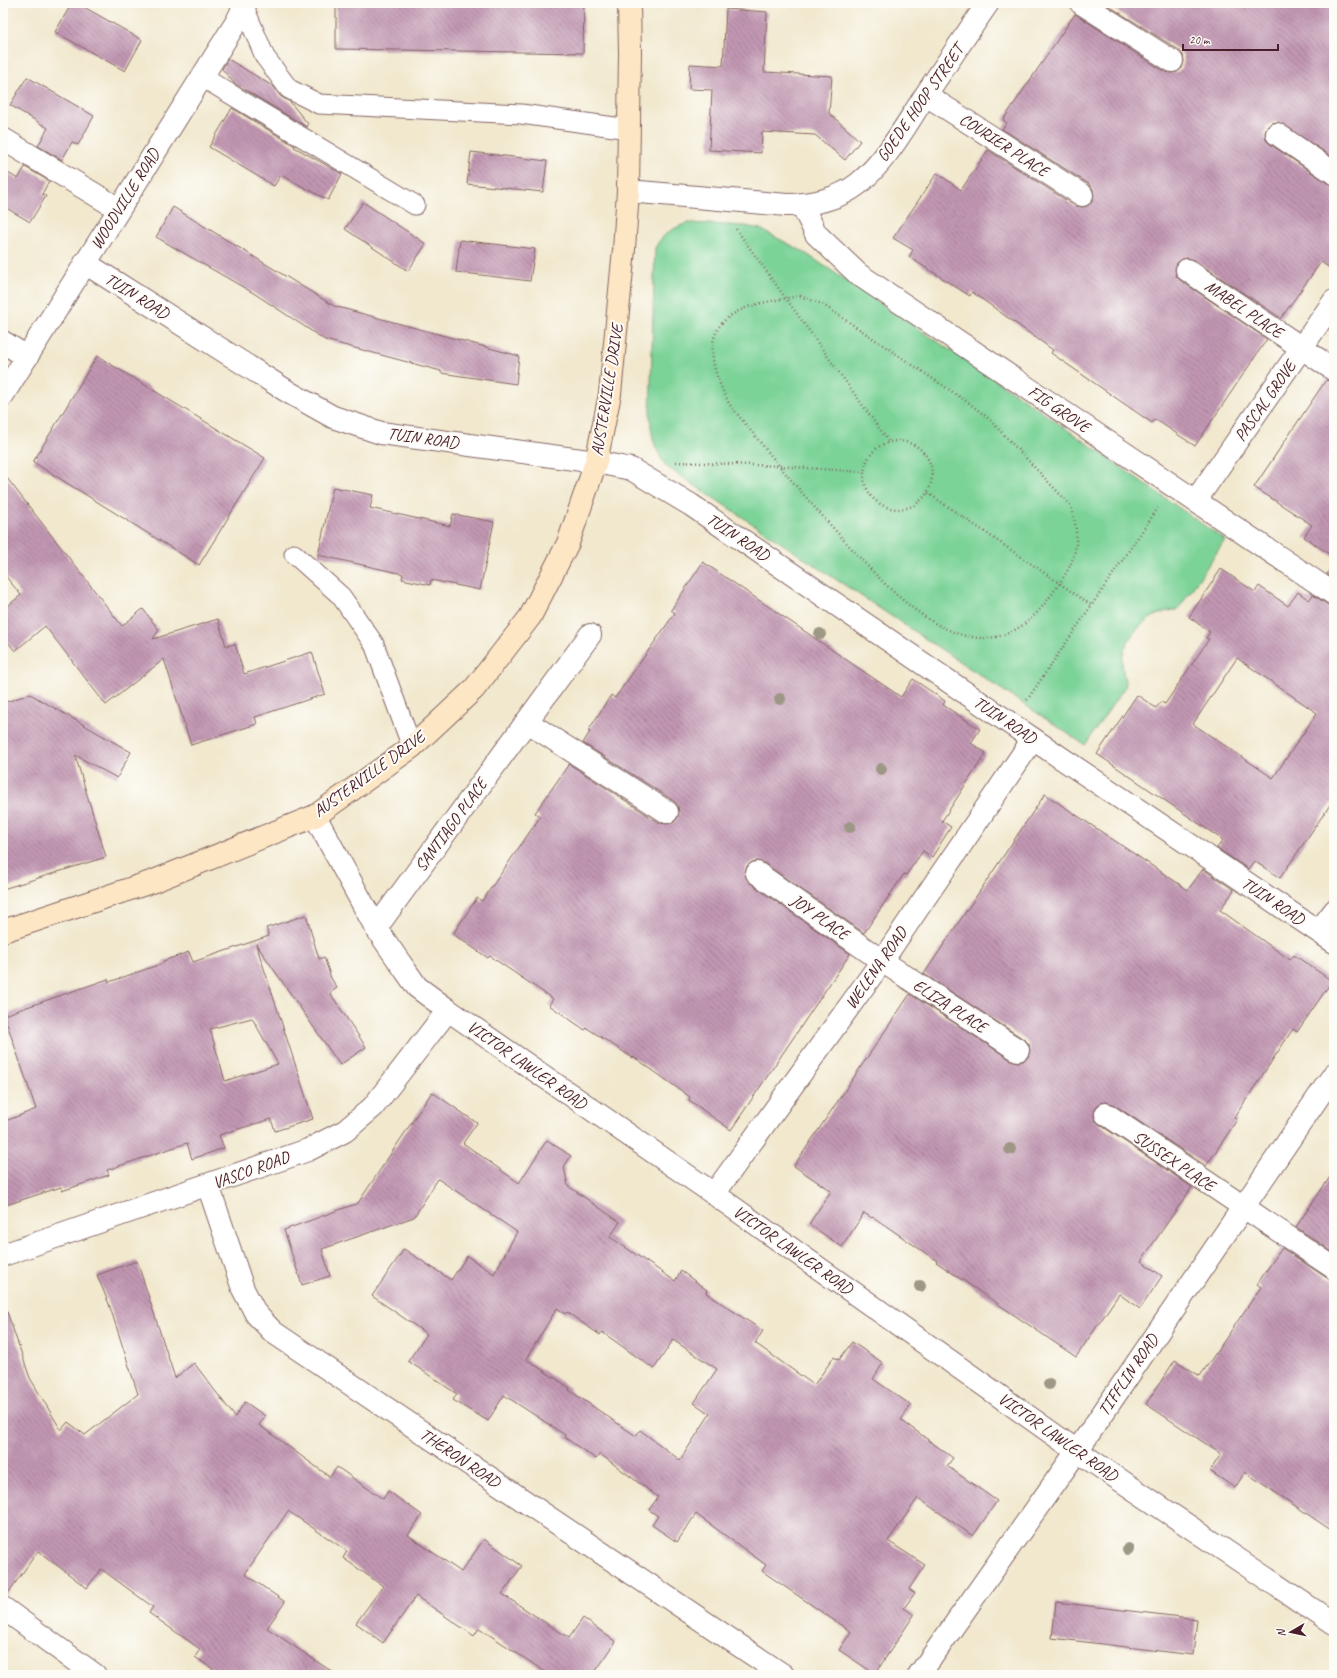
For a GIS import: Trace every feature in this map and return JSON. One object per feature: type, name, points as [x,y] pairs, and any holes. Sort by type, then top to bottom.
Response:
[{"type":"street","name":"AUSTERVILLE DRIVE","points":[[3,931],[154,881],[315,816],[412,747],[474,689],[530,616],[568,543],[596,462],[612,379],[628,191],[630,53],[629,3]]},
{"type":"street","name":"GOEDE HOOP STREET","points":[[628,191],[802,205],[819,202],[836,196],[858,184],[884,158],[988,3]]},
{"type":"street","points":[[1080,3],[1172,61]]},
{"type":"street","name":"WOODVILLE ROAD","points":[[3,395],[202,77],[245,5]]},
{"type":"street","name":"COURIER PLACE","points":[[926,95],[1082,195]]},
{"type":"street","points":[[1277,134],[1334,173]]},
{"type":"street","points":[[3,139],[119,209]]},
{"type":"street","name":"FIG GROVE","points":[[802,205],[816,234],[858,274],[1334,594]]},
{"type":"street","name":"TUIN ROAD","points":[[85,263],[290,393],[333,417],[381,433],[596,462],[631,470],[691,505],[1033,739],[1326,936]]},
{"type":"street","name":"MABEL PLACE","points":[[1187,270],[1334,370]]},
{"type":"street","name":"PASCAL GROVE","points":[[1196,500],[1334,302]]},
{"type":"street","points":[[3,342],[27,357]]},
{"type":"street","name":"SANTIAGO PLACE","points":[[376,928],[590,634]]},
{"type":"street","points":[[527,722],[667,812]]},
{"type":"street","name":"WELENA ROAD","points":[[714,1194],[882,961],[1033,739]]},
{"type":"street","name":"VICTOR LAWLER ROAD","points":[[315,816],[376,928],[417,987],[714,1194],[1077,1451],[1334,1624]]},
{"type":"street","name":"JOY PLACE","points":[[757,873],[882,961]]},
{"type":"street","name":"ELIZA PLACE","points":[[882,961],[1018,1050]]},
{"type":"street","name":"VASCO ROAD","points":[[3,1255],[308,1150],[345,1132],[373,1107],[448,1010]]},
{"type":"street","name":"TIFFLIN ROAD","points":[[920,1675],[1077,1451],[1334,1074]]},
{"type":"street","name":"SUSSEX PLACE","points":[[1106,1114],[1334,1268]]},
{"type":"street","name":"THERON ROAD","points":[[208,1185],[243,1289],[256,1314],[272,1332],[783,1675]]},
{"type":"street","points":[[3,1608],[94,1675]]},
{"type":"lane","points":[[245,5],[265,58],[289,89],[319,104],[521,114],[629,130]]},
{"type":"lane","points":[[202,77],[415,205]]},
{"type":"lane","points":[[294,554],[340,596],[374,644],[412,747]]},
{"type":"lane","points":[[1326,936],[1334,908]]},
{"type":"path","points":[[713,199],[788,299],[889,442]]},
{"type":"path","points":[[800,296],[822,304],[970,403],[989,419],[1071,506],[1075,521],[1077,541],[1072,566],[1037,614],[1015,630],[994,638],[977,638],[955,633],[938,626],[916,612],[877,578],[779,466],[730,405],[720,384],[712,351],[714,336],[721,323],[735,313],[755,305],[800,296]]},
{"type":"path","points":[[889,442],[909,442],[926,454],[932,474],[931,484],[928,493],[920,502],[910,508],[899,510],[887,509],[877,503],[869,494],[864,484],[863,472],[871,453],[879,446],[889,442]]},
{"type":"path","points":[[674,462],[779,466],[863,472]]},
{"type":"path","points":[[1011,724],[1173,485]]},
{"type":"path","points":[[928,493],[1091,606]]},
{"type":"green space","points":[[688,223],[746,226],[760,229],[802,251],[1028,402],[1225,540],[1178,610],[1168,611],[1150,619],[1141,625],[1128,641],[1122,660],[1126,685],[1085,745],[667,467],[662,460],[654,442],[650,415],[655,248],[661,238],[678,227]]},
{"type":"building","points":[[72,3],[77,3],[142,40],[125,71],[55,32]]},
{"type":"building","points":[[336,3],[584,3],[583,53],[336,49]]},
{"type":"building","points":[[1104,3],[1334,3],[1334,158],[1278,122],[1271,123],[1267,127],[1265,133],[1266,140],[1270,144],[1327,183],[1334,185],[1334,271],[1321,262],[1281,318],[1194,260],[1188,258],[1182,259],[1177,263],[1175,269],[1176,276],[1180,280],[1267,339],[1195,446],[1155,419],[1152,423],[1051,353],[1053,350],[972,292],[970,296],[909,257],[913,250],[893,238],[937,173],[961,190],[988,150],[1075,206],[1087,206],[1092,202],[1094,195],[1093,189],[1089,184],[1002,129],[1007,123],[1003,120],[1075,14],[1165,72],[1177,72],[1182,68],[1184,61],[1183,55],[1179,50]]},
{"type":"building","points":[[726,9],[767,12],[764,72],[832,76],[829,113],[860,141],[845,160],[815,135],[762,132],[761,153],[709,150],[712,90],[689,89],[690,64],[723,66]]},
{"type":"building","points":[[228,59],[274,87],[280,96],[290,102],[308,124],[307,127],[234,83],[222,69]]},
{"type":"building","points":[[27,77],[94,116],[78,145],[72,142],[62,160],[38,146],[48,128],[10,105]]},
{"type":"building","points":[[232,108],[295,146],[294,147],[342,174],[328,200],[281,175],[274,186],[209,147]]},
{"type":"building","points":[[471,152],[547,161],[543,192],[467,184]]},
{"type":"building","points":[[25,167],[49,181],[42,194],[46,196],[30,222],[3,206],[3,170],[18,179]]},
{"type":"building","points":[[363,202],[426,244],[408,271],[345,229]]},
{"type":"building","points":[[173,207],[334,306],[519,356],[516,384],[441,373],[441,371],[325,340],[255,294],[156,237]]},
{"type":"building","points":[[460,240],[535,249],[530,281],[456,272]]},
{"type":"building","points":[[97,356],[265,458],[199,565],[33,462]]},
{"type":"building","points":[[1326,380],[1334,382],[1334,557],[1304,537],[1312,525],[1254,487]]},
{"type":"building","points":[[3,473],[122,626],[143,609],[159,630],[153,639],[218,619],[226,646],[235,644],[244,674],[312,652],[325,694],[255,717],[257,724],[191,745],[164,659],[106,705],[45,626],[15,651],[3,636],[3,610],[21,595],[3,573]]},
{"type":"building","points":[[333,487],[373,495],[370,508],[450,526],[453,514],[494,522],[480,590],[431,580],[430,585],[402,579],[403,574],[318,555]]},
{"type":"building","points":[[703,562],[901,697],[913,679],[945,701],[943,705],[980,729],[971,743],[986,753],[942,821],[951,827],[932,857],[923,851],[906,875],[904,874],[864,933],[764,863],[758,861],[752,862],[747,866],[745,872],[746,878],[750,883],[850,954],[731,1130],[689,1100],[690,1097],[634,1057],[633,1058],[587,1028],[585,1030],[549,1005],[553,999],[490,956],[488,958],[453,934],[477,898],[482,901],[540,817],[535,813],[569,764],[660,823],[673,823],[677,819],[679,812],[678,806],[674,801],[583,743],[590,732],[588,731],[611,695],[615,698],[675,613],[671,610]]},
{"type":"building","points":[[1334,564],[1334,579],[1327,574]]},
{"type":"building","points":[[1221,569],[1255,592],[1259,586],[1288,606],[1298,592],[1309,600],[1313,595],[1327,604],[1334,606],[1334,799],[1280,878],[1254,861],[1248,869],[1217,848],[1223,840],[1097,754],[1137,695],[1156,708],[1161,702],[1165,704],[1209,639],[1206,638],[1210,632],[1189,617]],"holes":[[[1237,658],[1317,713],[1273,778],[1193,724]]]},
{"type":"building","points":[[30,694],[131,752],[117,778],[75,755],[106,857],[3,889],[3,703]]},
{"type":"building","points":[[1045,794],[1188,890],[1203,869],[1234,890],[1220,910],[1290,960],[1294,955],[1332,981],[1297,1032],[1293,1029],[1234,1118],[1237,1120],[1206,1166],[1113,1104],[1106,1102],[1100,1103],[1096,1107],[1094,1114],[1095,1120],[1099,1124],[1192,1187],[1141,1261],[1162,1276],[1140,1309],[1119,1294],[1076,1357],[936,1262],[937,1261],[873,1217],[872,1218],[864,1213],[842,1247],[809,1224],[831,1191],[794,1166],[910,994],[1011,1060],[1018,1062],[1023,1061],[1028,1057],[1030,1050],[1029,1044],[1025,1040],[924,974]]},
{"type":"building","points":[[306,915],[319,959],[324,957],[331,978],[337,988],[330,993],[366,1047],[340,1065],[256,944],[313,1119],[275,1131],[271,1119],[219,1135],[224,1148],[192,1159],[187,1143],[107,1170],[109,1175],[62,1191],[61,1187],[3,1206],[3,1122],[36,1109],[4,1015],[108,979],[109,982],[164,963],[163,961],[189,952],[193,962],[269,936],[266,928]],"holes":[[[252,1018],[278,1064],[225,1081],[210,1029]]]},
{"type":"building","points":[[432,1092],[477,1123],[463,1143],[519,1183],[547,1140],[571,1156],[564,1167],[568,1186],[620,1222],[610,1237],[675,1281],[681,1271],[707,1290],[706,1293],[763,1331],[755,1343],[814,1385],[834,1357],[839,1360],[852,1342],[883,1363],[873,1379],[911,1405],[901,1420],[953,1458],[947,1466],[997,1501],[973,1536],[918,1498],[888,1541],[925,1565],[909,1589],[915,1593],[904,1608],[914,1615],[875,1674],[839,1650],[851,1632],[762,1571],[766,1565],[696,1514],[677,1542],[652,1525],[658,1516],[649,1510],[658,1497],[600,1454],[596,1459],[564,1437],[565,1435],[504,1395],[488,1421],[453,1400],[457,1394],[408,1361],[427,1334],[372,1296],[404,1249],[451,1280],[467,1256],[494,1274],[517,1232],[438,1179],[414,1217],[322,1249],[330,1276],[302,1285],[284,1230],[358,1203]],"holes":[[[557,1308],[565,1314],[567,1312],[600,1335],[602,1332],[654,1369],[673,1340],[717,1369],[694,1403],[710,1414],[680,1460],[640,1430],[636,1436],[569,1390],[570,1388],[526,1359]]]},
{"type":"building","points":[[1334,1171],[1334,1253],[1296,1227]]},
{"type":"building","points":[[1282,1248],[1327,1278],[1334,1280],[1334,1532],[1245,1472],[1235,1488],[1210,1471],[1221,1454],[1146,1404],[1175,1360],[1200,1376],[1261,1287],[1257,1284]]},
{"type":"building","points":[[137,1261],[175,1378],[194,1363],[235,1417],[245,1402],[265,1416],[259,1425],[330,1477],[337,1467],[383,1499],[388,1491],[422,1515],[408,1535],[461,1572],[484,1539],[522,1566],[502,1594],[569,1638],[583,1618],[616,1642],[593,1675],[550,1675],[479,1628],[474,1636],[416,1596],[383,1643],[356,1623],[383,1586],[343,1558],[347,1551],[288,1511],[245,1574],[285,1602],[267,1628],[337,1675],[222,1675],[195,1657],[200,1649],[149,1613],[153,1607],[101,1569],[87,1588],[38,1551],[6,1596],[3,1596],[3,1313],[7,1312],[30,1378],[61,1430],[68,1422],[85,1435],[138,1394],[109,1304],[97,1275]]},
{"type":"building","points":[[1056,1602],[1197,1619],[1193,1655],[1052,1638]]}]
